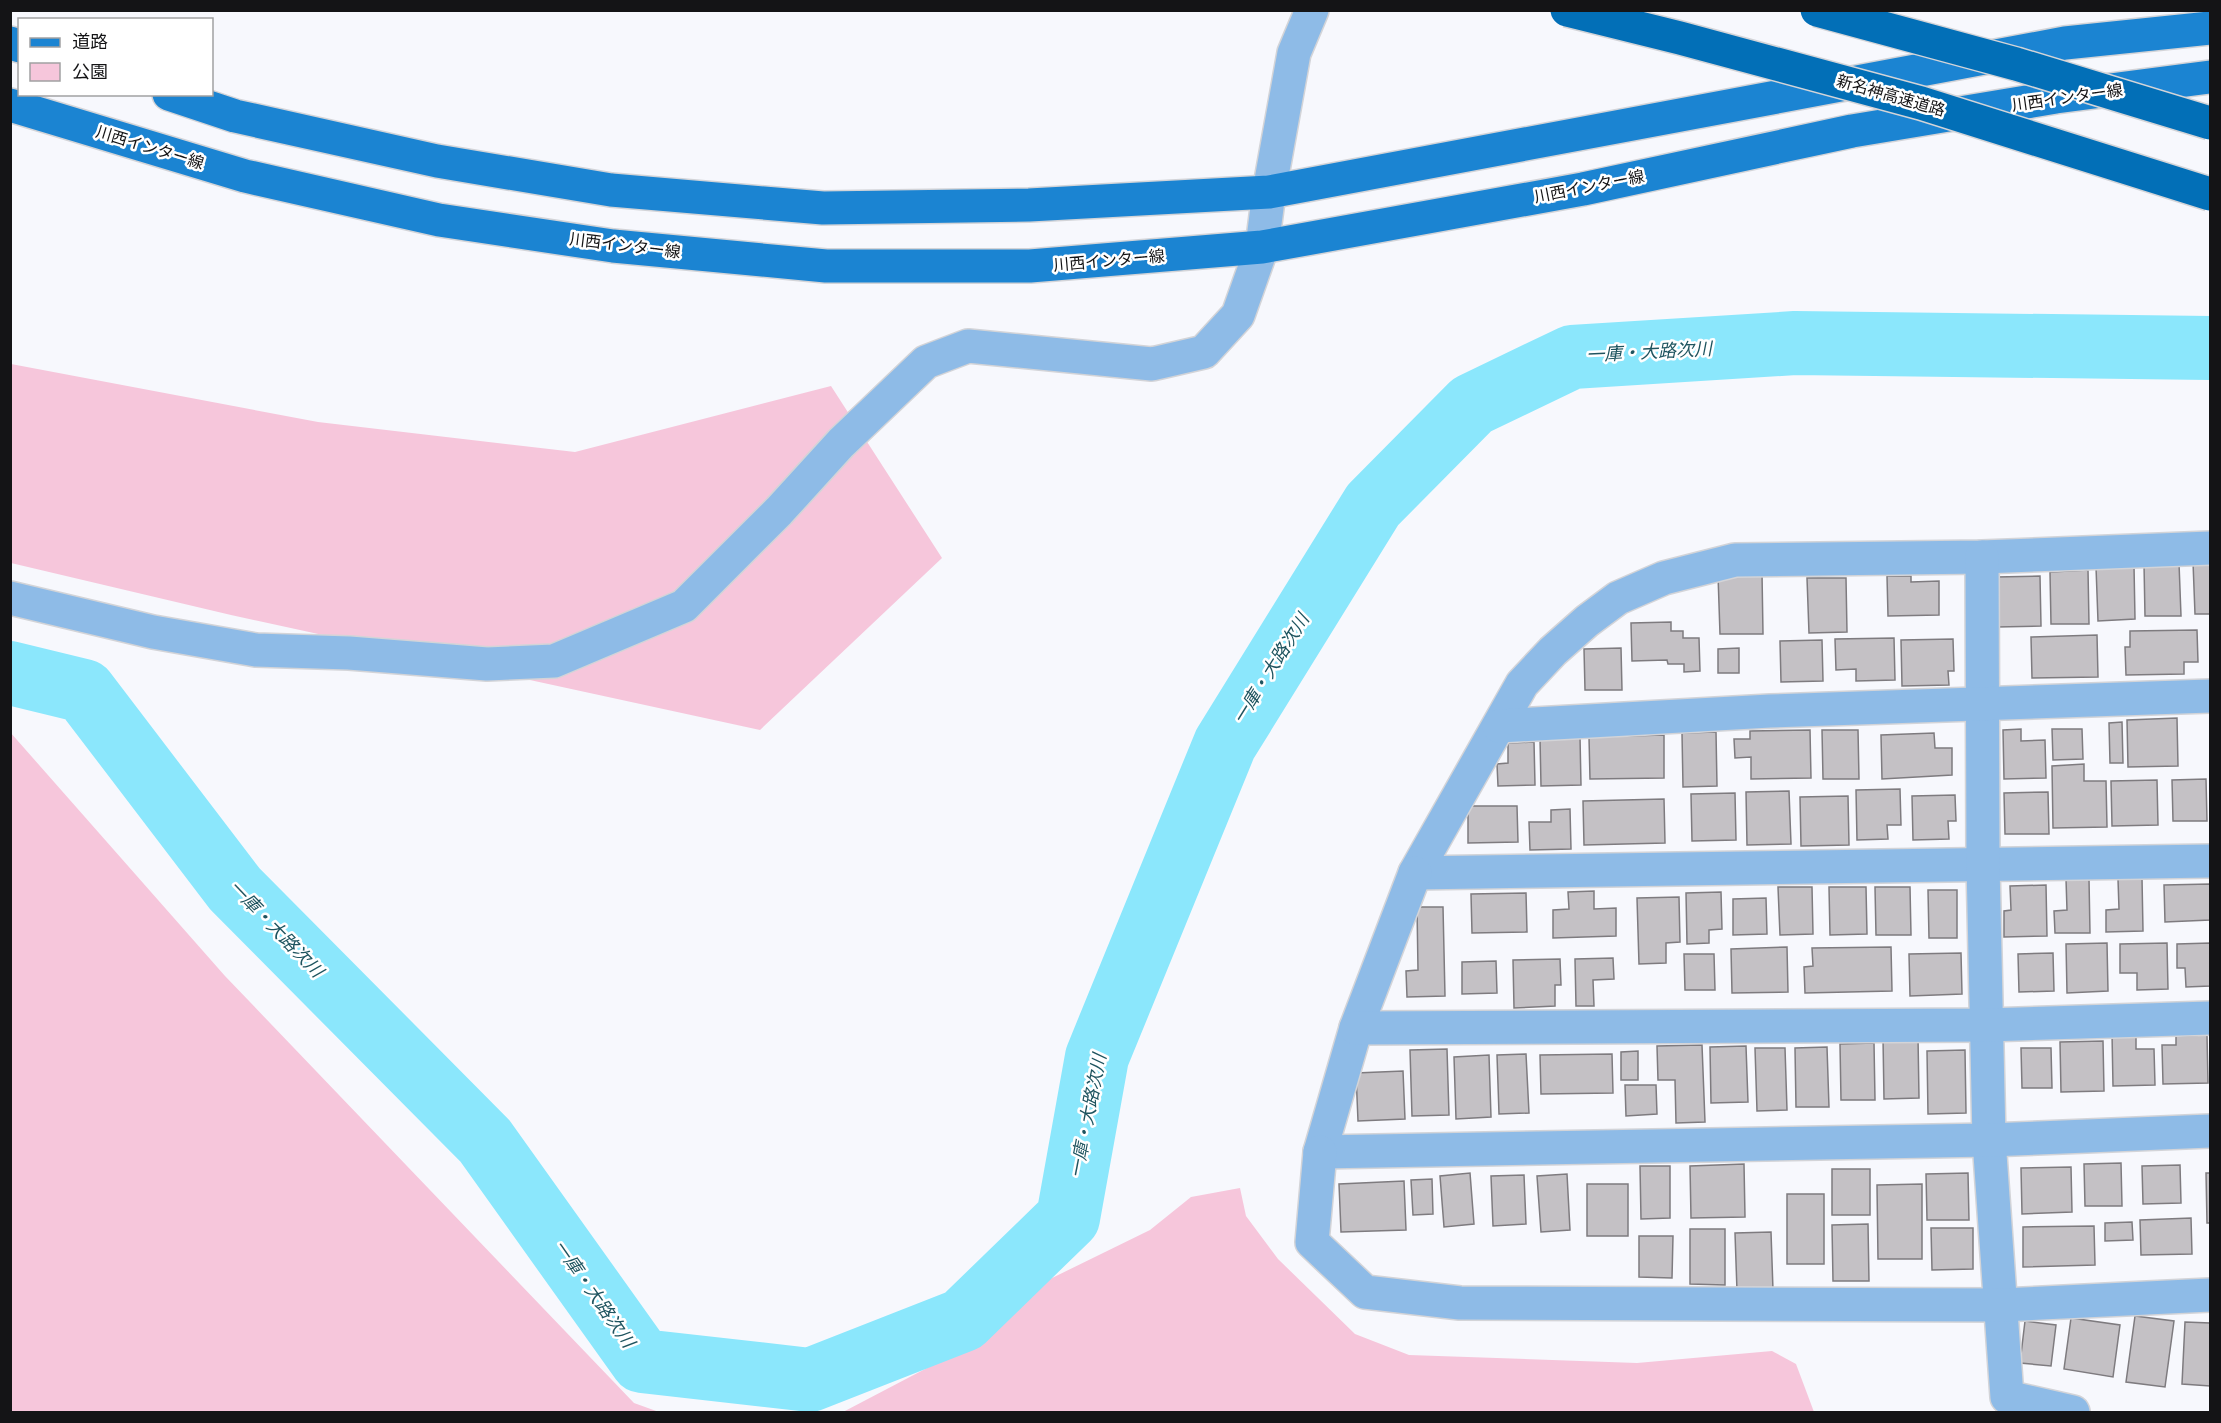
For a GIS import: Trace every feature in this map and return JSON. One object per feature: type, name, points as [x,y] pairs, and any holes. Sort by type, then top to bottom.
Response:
[{"type":"highway","name":"新名神高速道路","points":[[1567,10],[1921,103],[2211,194]]},
{"type":"highway","points":[[1817,10],[2016,64],[2211,123]]},
{"type":"main road","points":[[175,96],[235,116],[437,161],[599,188],[823,208],[1029,205],[1269,192],[2065,43],[2211,28]]},
{"type":"main road","name":"川西インター線","points":[[10,105],[245,176],[439,220],[613,246],[826,266],[1030,266],[1262,247],[1582,189],[1852,131],[2056,97],[2211,77]]},
{"type":"street","points":[[10,598],[153,633],[256,650],[349,653],[487,664],[554,661],[684,606],[779,511],[841,443],[926,362],[968,346],[1152,364],[1204,352],[1238,315],[1262,247],[1269,192],[1294,53],[1312,10]]},
{"type":"street","points":[[2211,548],[1982,557],[1735,560],[1664,578],[1618,598],[1587,621],[1553,651],[1522,684],[1415,873],[1356,1028],[1320,1152],[1312,1242],[1365,1292],[1460,1303],[2002,1305],[2211,1295]]},
{"type":"street","points":[[1982,557],[1983,863],[1989,1140],[2007,1397],[2073,1413]]},
{"type":"street","points":[[1499,726],[1770,711],[2211,696]]},
{"type":"street","points":[[1415,873],[2211,861]]},
{"type":"street","points":[[1356,1028],[1987,1025],[2211,1018]]},
{"type":"street","points":[[1320,1152],[1989,1140],[2211,1131]]},
{"type":"green space","points":[[11,364],[318,422],[575,452],[831,386],[942,558],[760,730],[231,615],[11,563]]},
{"type":"green space","points":[[10,732],[225,976],[634,1403],[659,1412],[11,1412]]},
{"type":"green space","points":[[1240,1188],[1246,1216],[1278,1259],[1355,1334],[1409,1355],[1637,1363],[1772,1351],[1796,1364],[1814,1412],[843,1412],[990,1335],[1050,1279],[1150,1230],[1191,1197]]},
{"type":"building","points":[[2193,562],[2210,562],[2210,614],[2195,614]]},
{"type":"building","points":[[2179,563],[2181,616],[2145,616],[2144,564]]},
{"type":"building","points":[[2134,566],[2135,619],[2098,621],[2096,567]]},
{"type":"building","points":[[2088,570],[2089,624],[2051,624],[2050,572]]},
{"type":"building","points":[[1762,573],[1763,634],[1720,634],[1718,575]]},
{"type":"building","points":[[1887,576],[1911,576],[1911,582],[1939,581],[1939,615],[1888,616]]},
{"type":"building","points":[[2040,576],[2041,626],[1997,627],[1996,577]]},
{"type":"building","points":[[1807,578],[1846,578],[1847,632],[1809,633]]},
{"type":"building","points":[[1671,622],[1671,631],[1683,631],[1683,638],[1699,638],[1700,671],[1684,672],[1684,664],[1668,664],[1667,660],[1632,661],[1631,623]]},
{"type":"building","points":[[2197,630],[2198,662],[2184,662],[2184,674],[2126,675],[2125,647],[2130,647],[2130,631]]},
{"type":"building","points":[[2097,635],[2098,677],[2032,678],[2031,637]]},
{"type":"building","points":[[1894,638],[1895,680],[1856,681],[1856,669],[1836,670],[1835,639]]},
{"type":"building","points":[[1953,639],[1954,671],[1948,671],[1949,685],[1902,686],[1901,640]]},
{"type":"building","points":[[1822,640],[1823,681],[1781,682],[1780,641]]},
{"type":"building","points":[[1621,648],[1622,690],[1585,690],[1584,649]]},
{"type":"building","points":[[1739,648],[1739,673],[1718,673],[1718,649]]},
{"type":"building","points":[[2177,718],[2178,766],[2128,767],[2127,720]]},
{"type":"building","points":[[2122,722],[2123,763],[2110,763],[2109,723]]},
{"type":"building","points":[[2021,729],[2021,741],[2045,740],[2046,778],[2004,779],[2003,730]]},
{"type":"building","points":[[2052,729],[2082,729],[2083,759],[2053,760]]},
{"type":"building","points":[[1810,730],[1811,778],[1751,779],[1751,757],[1735,758],[1734,739],[1750,739],[1750,731]]},
{"type":"building","points":[[1822,730],[1858,730],[1859,779],[1823,779]]},
{"type":"building","points":[[1716,732],[1717,786],[1683,787],[1682,733]]},
{"type":"building","points":[[1934,733],[1935,748],[1952,748],[1952,775],[1882,779],[1881,735]]},
{"type":"building","points":[[1664,735],[1664,778],[1590,779],[1589,737]]},
{"type":"building","points":[[1580,737],[1581,785],[1541,786],[1540,738]]},
{"type":"building","points":[[1534,742],[1535,785],[1498,786],[1497,764],[1508,763],[1508,743]]},
{"type":"building","points":[[2084,764],[2084,781],[2106,781],[2107,827],[2053,828],[2052,766]]},
{"type":"building","points":[[2206,779],[2207,821],[2173,821],[2172,780]]},
{"type":"building","points":[[2157,780],[2158,825],[2112,826],[2111,781]]},
{"type":"building","points":[[1900,789],[1901,825],[1887,825],[1888,839],[1857,840],[1856,790]]},
{"type":"building","points":[[1789,791],[1791,844],[1747,845],[1746,792]]},
{"type":"building","points":[[2048,792],[2049,834],[2005,834],[2004,793]]},
{"type":"building","points":[[1735,793],[1736,840],[1692,841],[1691,794]]},
{"type":"building","points":[[1955,795],[1956,821],[1948,821],[1949,839],[1913,840],[1912,796]]},
{"type":"building","points":[[1848,796],[1849,845],[1801,846],[1800,797]]},
{"type":"building","points":[[1664,799],[1665,843],[1584,845],[1583,801]]},
{"type":"building","points":[[1468,806],[1517,806],[1518,842],[1468,843]]},
{"type":"building","points":[[1570,809],[1571,849],[1530,850],[1529,822],[1551,822],[1551,810]]},
{"type":"building","points":[[2142,878],[2143,931],[2106,932],[2106,910],[2119,909],[2118,879]]},
{"type":"building","points":[[2066,879],[2089,879],[2090,933],[2055,933],[2054,911],[2067,910]]},
{"type":"building","points":[[2210,884],[2210,920],[2165,922],[2164,885]]},
{"type":"building","points":[[2046,885],[2047,936],[2004,937],[2004,911],[2011,910],[2010,886]]},
{"type":"building","points":[[1778,887],[1812,887],[1813,934],[1780,935]]},
{"type":"building","points":[[1829,887],[1866,887],[1867,934],[1830,935]]},
{"type":"building","points":[[1875,887],[1910,887],[1911,935],[1876,935]]},
{"type":"building","points":[[1928,890],[1957,890],[1957,938],[1929,938]]},
{"type":"building","points":[[1594,891],[1594,909],[1616,908],[1616,936],[1553,938],[1553,910],[1569,909],[1568,892]]},
{"type":"building","points":[[1721,892],[1722,929],[1709,930],[1709,943],[1687,944],[1686,893]]},
{"type":"building","points":[[1526,893],[1527,932],[1472,933],[1471,894]]},
{"type":"building","points":[[1679,897],[1680,942],[1666,943],[1666,963],[1639,964],[1637,898]]},
{"type":"building","points":[[1766,898],[1767,934],[1733,935],[1733,899]]},
{"type":"building","points":[[1417,907],[1443,907],[1445,996],[1407,997],[1406,971],[1418,970]]},
{"type":"building","points":[[2107,943],[2108,991],[2067,993],[2066,944]]},
{"type":"building","points":[[2167,943],[2168,989],[2137,990],[2137,973],[2120,973],[2120,944]]},
{"type":"building","points":[[2210,943],[2210,986],[2186,987],[2185,968],[2177,968],[2177,944]]},
{"type":"building","points":[[1787,947],[1788,992],[1732,993],[1731,949]]},
{"type":"building","points":[[1891,947],[1892,991],[1805,993],[1804,967],[1813,966],[1812,948]]},
{"type":"building","points":[[1961,953],[1962,994],[1910,996],[1909,954]]},
{"type":"building","points":[[2053,953],[2054,991],[2019,992],[2018,954]]},
{"type":"building","points":[[1684,954],[1714,954],[1715,990],[1685,990]]},
{"type":"building","points":[[1613,958],[1614,979],[1593,980],[1594,1006],[1576,1006],[1575,959]]},
{"type":"building","points":[[1560,959],[1561,985],[1555,985],[1555,1006],[1514,1008],[1513,960]]},
{"type":"building","points":[[1496,961],[1497,993],[1462,994],[1462,962]]},
{"type":"building","points":[[2112,1033],[2136,1033],[2136,1049],[2154,1049],[2155,1085],[2113,1086]]},
{"type":"building","points":[[2207,1035],[2208,1083],[2163,1084],[2162,1045],[2176,1045],[2176,1036]]},
{"type":"building","points":[[1918,1037],[1919,1098],[1884,1099],[1883,1038]]},
{"type":"building","points":[[2103,1041],[2104,1091],[2061,1092],[2060,1042]]},
{"type":"building","points":[[1874,1043],[1875,1100],[1841,1100],[1840,1044]]},
{"type":"building","points":[[1702,1045],[1705,1122],[1676,1123],[1675,1080],[1658,1080],[1657,1046]]},
{"type":"building","points":[[1746,1046],[1748,1102],[1711,1103],[1710,1047]]},
{"type":"building","points":[[1827,1047],[1829,1107],[1796,1107],[1795,1048]]},
{"type":"building","points":[[1755,1048],[1785,1048],[1787,1110],[1757,1111]]},
{"type":"building","points":[[2021,1048],[2051,1048],[2052,1088],[2022,1088]]},
{"type":"building","points":[[1447,1049],[1449,1115],[1412,1116],[1410,1050]]},
{"type":"building","points":[[1965,1050],[1966,1113],[1928,1114],[1927,1051]]},
{"type":"building","points":[[1638,1051],[1638,1080],[1621,1080],[1621,1052]]},
{"type":"building","points":[[1526,1054],[1529,1113],[1499,1114],[1497,1055]]},
{"type":"building","points":[[1612,1054],[1613,1093],[1541,1094],[1540,1055]]},
{"type":"building","points":[[1489,1055],[1491,1117],[1456,1119],[1454,1057]]},
{"type":"building","points":[[1403,1071],[1405,1119],[1358,1121],[1356,1073]]},
{"type":"building","points":[[1625,1085],[1656,1085],[1657,1114],[1626,1116]]},
{"type":"building","points":[[2121,1163],[2122,1206],[2085,1206],[2084,1164]]},
{"type":"building","points":[[1744,1164],[1745,1217],[1691,1218],[1690,1166]]},
{"type":"building","points":[[2180,1165],[2181,1203],[2143,1204],[2142,1166]]},
{"type":"building","points":[[1640,1166],[1670,1166],[1670,1218],[1641,1219]]},
{"type":"building","points":[[2071,1167],[2072,1212],[2022,1214],[2021,1168]]},
{"type":"building","points":[[1832,1169],[1870,1169],[1870,1215],[1832,1215]]},
{"type":"building","points":[[1470,1173],[1474,1224],[1444,1227],[1440,1176]]},
{"type":"building","points":[[1968,1173],[1969,1220],[1927,1220],[1926,1174]]},
{"type":"building","points":[[2206,1173],[2210,1173],[2210,1223],[2207,1223]]},
{"type":"building","points":[[1567,1174],[1570,1230],[1541,1232],[1537,1176]]},
{"type":"building","points":[[1524,1175],[1526,1224],[1493,1226],[1491,1176]]},
{"type":"building","points":[[1432,1179],[1433,1214],[1413,1215],[1411,1180]]},
{"type":"building","points":[[1404,1181],[1406,1230],[1341,1232],[1339,1184]]},
{"type":"building","points":[[1587,1184],[1628,1184],[1628,1236],[1587,1236]]},
{"type":"building","points":[[1922,1184],[1922,1259],[1878,1259],[1877,1185]]},
{"type":"building","points":[[1787,1194],[1824,1194],[1824,1264],[1787,1264]]},
{"type":"building","points":[[2191,1218],[2192,1254],[2141,1255],[2140,1220]]},
{"type":"building","points":[[2132,1222],[2133,1240],[2105,1241],[2105,1223]]},
{"type":"building","points":[[1868,1224],[1869,1281],[1833,1281],[1832,1225]]},
{"type":"building","points":[[2094,1226],[2095,1265],[2023,1267],[2023,1227]]},
{"type":"building","points":[[1931,1228],[1973,1228],[1973,1269],[1932,1270]]},
{"type":"building","points":[[1690,1229],[1725,1229],[1725,1285],[1690,1284]]},
{"type":"building","points":[[1771,1232],[1773,1290],[1737,1291],[1735,1233]]},
{"type":"building","points":[[1639,1236],[1673,1236],[1672,1278],[1639,1277]]},
{"type":"building","points":[[2135,1316],[2174,1321],[2165,1387],[2126,1382]]},
{"type":"building","points":[[2071,1318],[2120,1325],[2113,1377],[2064,1369]]},
{"type":"building","points":[[2025,1321],[2056,1325],[2051,1366],[2020,1363]]},
{"type":"building","points":[[2185,1322],[2210,1323],[2210,1386],[2182,1384]]},
{"type":"waterway","name":"一庫・大路次川","points":[[10,673],[84,691],[235,889],[485,1141],[642,1361],[810,1380],[963,1320],[1068,1218],[1097,1057],[1225,744],[1373,505],[1472,405],[1572,357],[1795,343],[2210,348]]}]
